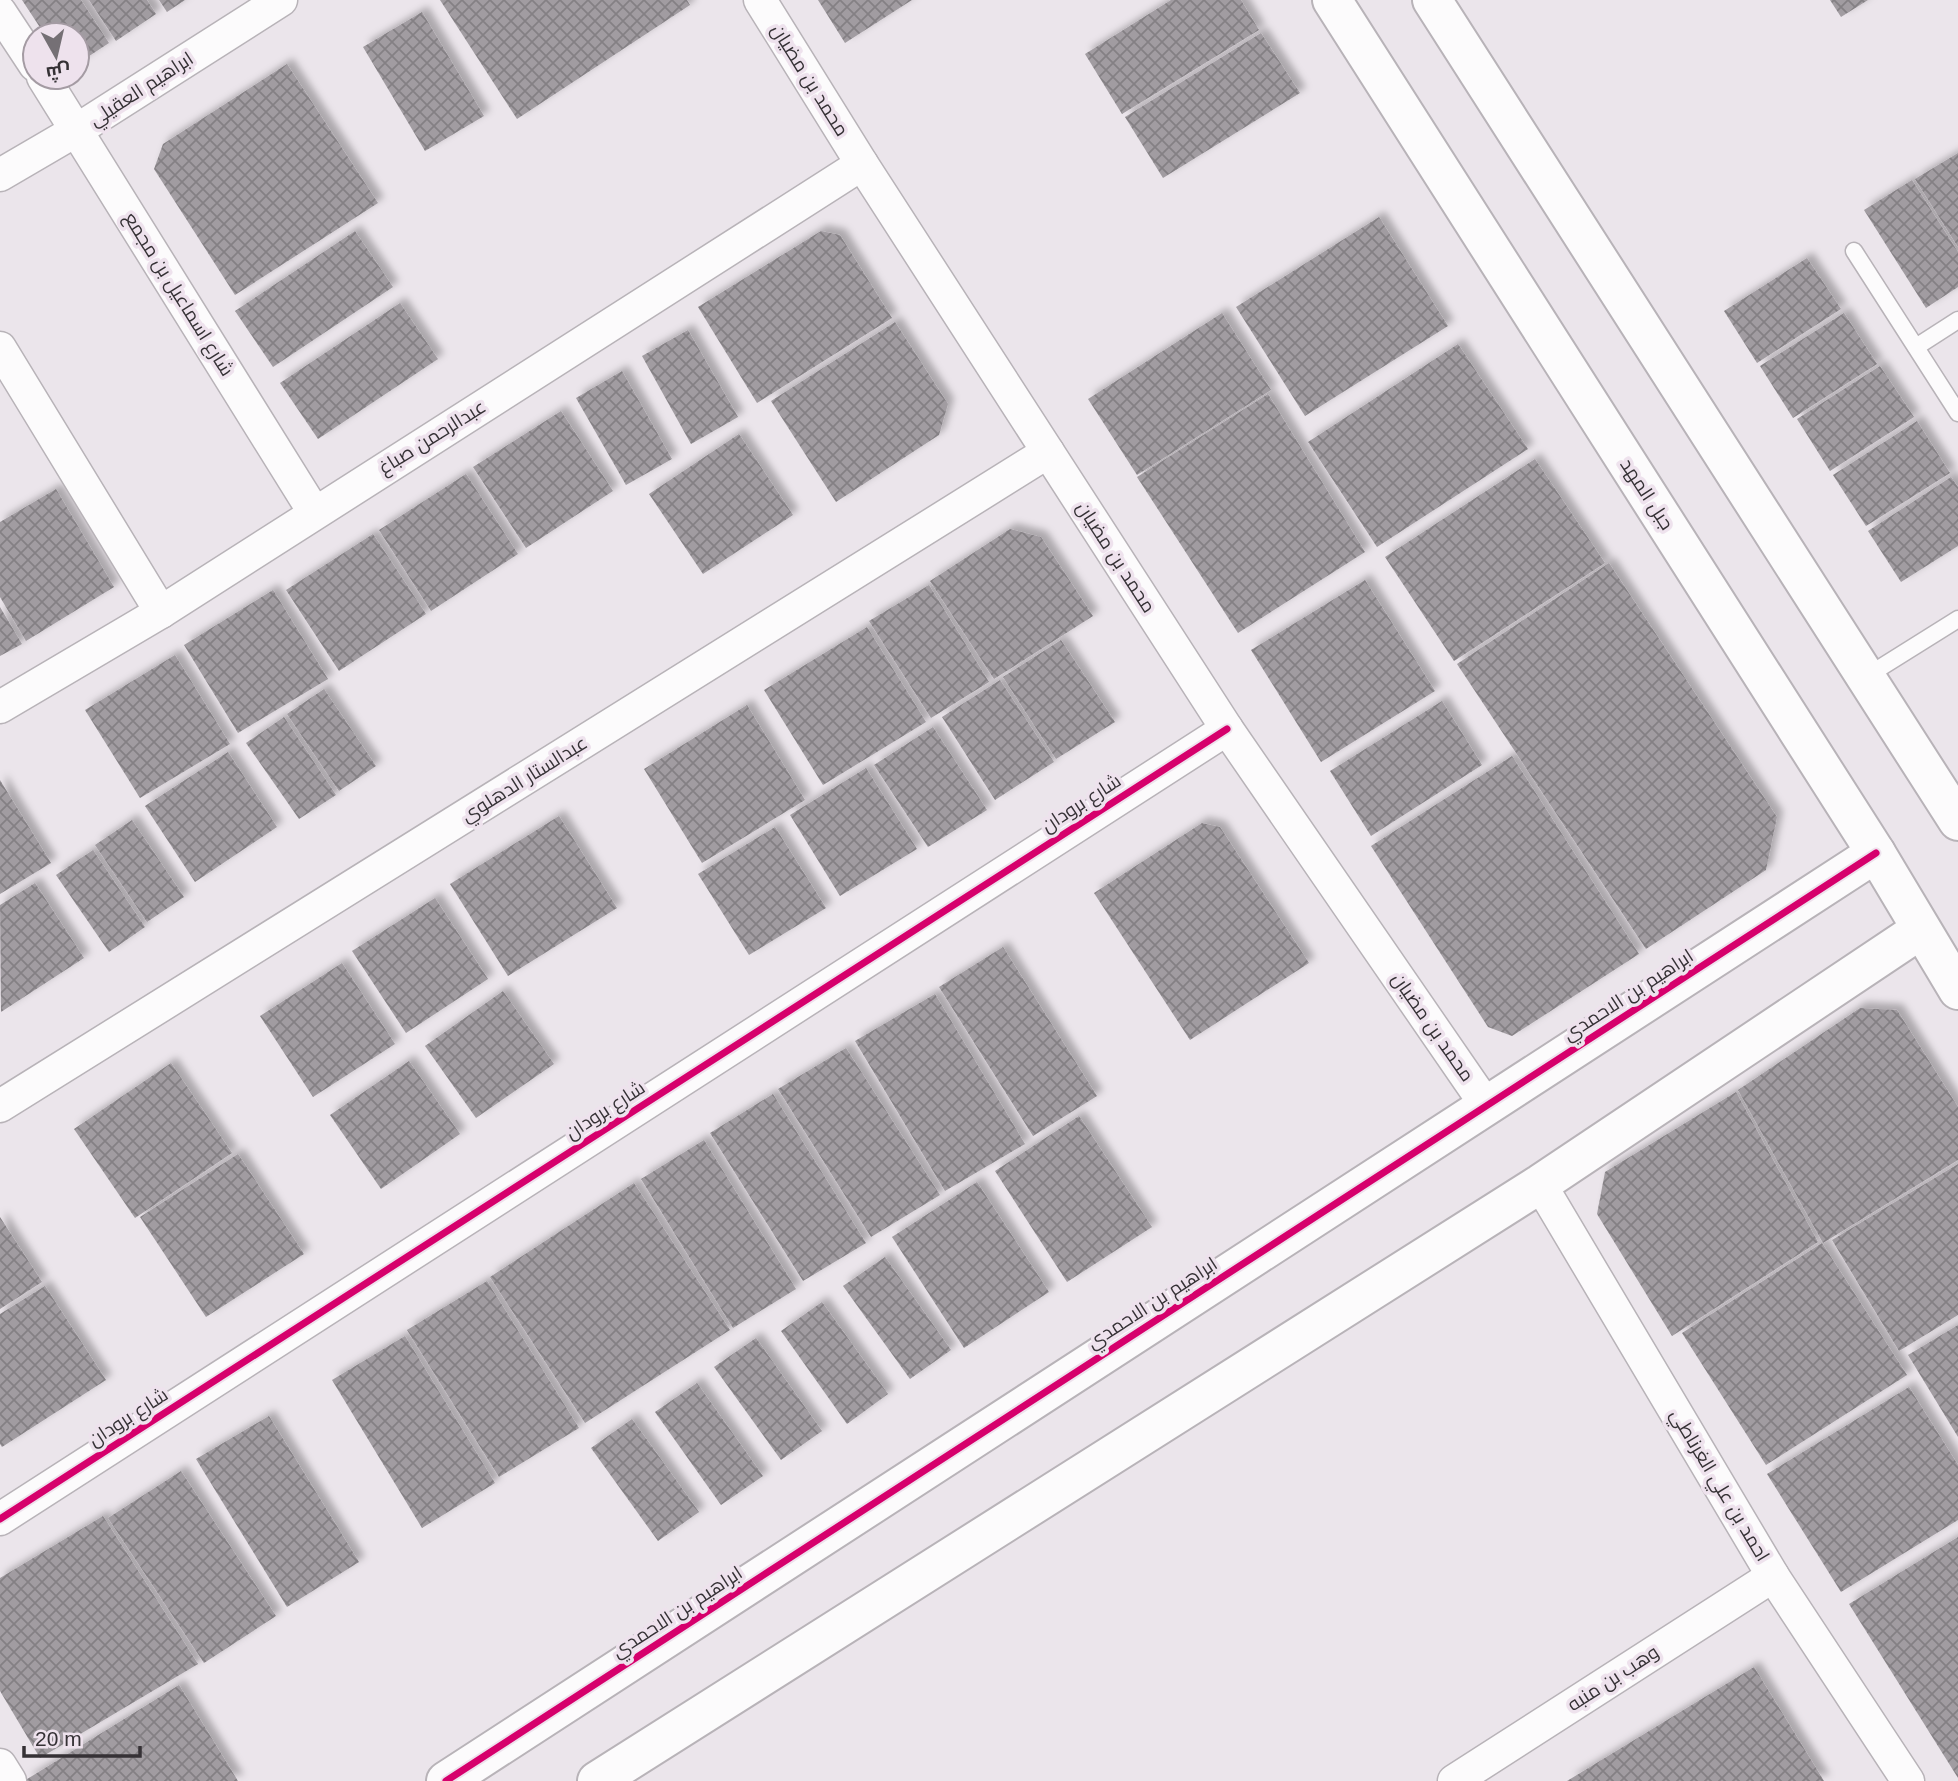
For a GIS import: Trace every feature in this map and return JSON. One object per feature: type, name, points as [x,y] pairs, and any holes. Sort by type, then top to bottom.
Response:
[{"type":"street","name":"ابراهيم العقيلي","points":[[0,175],[77,130],[281,0]]},
{"type":"street","name":"محمد بن مضيان","points":[[760,0],[862,164],[1227,729],[1486,1105]]},
{"type":"street","name":"جبل المهد","points":[[1332,0],[1876,853],[1958,990]]},
{"type":"street","points":[[1432,0],[1958,821]]},
{"type":"street","points":[[0,12],[21,44]]},
{"type":"street","name":"شارع اسماعيل بن مجمع","points":[[52,91],[314,512]]},
{"type":"street","name":"عبدالرحمن صباغ","points":[[0,707],[161,612],[862,164]]},
{"type":"street","points":[[0,348],[161,612]]},
{"type":"street","name":"عبدالستار الدهلوي","points":[[0,1106],[1048,452]]},
{"type":"street","name":"شارع برودان","points":[[0,1519],[1227,729]]},
{"type":"street","name":"ابراهيم بن الاحمدي","points":[[446,1781],[1876,853]]},
{"type":"street","points":[[597,1781],[1540,1184],[1920,930]]},
{"type":"street","name":"احمد بن علي الغرناطي","points":[[1540,1184],[1773,1576],[1908,1781]]},
{"type":"street","name":"وهب بن منبه","points":[[1454,1781],[1773,1576]]},
{"type":"street","points":[[0,1765],[10,1781]]},
{"type":"lane","points":[[1854,251],[1958,413]]},
{"type":"lane","points":[[1916,347],[1958,320]]},
{"type":"lane","points":[[1867,676],[1958,619]]},
{"type":"building","points":[[22,0],[81,0],[109,43],[91,55],[91,21],[36,21]]},
{"type":"building","points":[[89,0],[147,0],[156,14],[116,41]]},
{"type":"building","points":[[159,0],[185,0],[167,12]]},
{"type":"building","points":[[440,0],[687,0],[690,5],[517,119]]},
{"type":"building","points":[[818,0],[912,0],[845,43]]},
{"type":"building","points":[[1171,0],[1241,0],[1259,30],[1122,114],[1085,54]]},
{"type":"building","points":[[1830,0],[1868,0],[1841,17]]},
{"type":"building","points":[[422,12],[484,116],[425,151],[363,47]]},
{"type":"building","points":[[1261,33],[1300,93],[1163,178],[1125,117]]},
{"type":"building","points":[[287,64],[378,203],[235,295],[154,169],[163,144]]},
{"type":"building","points":[[1958,153],[1958,247],[1915,179]]},
{"type":"building","points":[[1912,180],[1958,252],[1958,287],[1926,308],[1864,210]]},
{"type":"building","points":[[1379,217],[1448,326],[1305,416],[1236,307]]},
{"type":"building","points":[[355,231],[393,287],[273,367],[235,311]]},
{"type":"building","points":[[821,231],[840,235],[892,318],[757,403],[698,307]]},
{"type":"building","points":[[1807,258],[1841,309],[1757,363],[1724,311]]},
{"type":"building","points":[[400,303],[438,359],[318,439],[280,383]]},
{"type":"building","points":[[1222,313],[1271,390],[1137,475],[1088,399]]},
{"type":"building","points":[[1844,313],[1877,364],[1793,418],[1760,366]]},
{"type":"building","points":[[895,322],[948,404],[939,435],[836,502],[771,401]]},
{"type":"building","points":[[688,330],[738,417],[691,444],[642,356]]},
{"type":"building","points":[[1458,344],[1528,449],[1377,547],[1308,442]]},
{"type":"building","points":[[1880,366],[1914,417],[1830,471],[1797,419]]},
{"type":"building","points":[[622,371],[672,459],[626,485],[576,398]]},
{"type":"building","points":[[1268,394],[1365,552],[1238,633],[1137,477]]},
{"type":"building","points":[[561,411],[613,491],[526,548],[473,467]]},
{"type":"building","points":[[1917,421],[1950,473],[1866,526],[1833,475]]},
{"type":"building","points":[[739,434],[793,515],[703,574],[649,494]]},
{"type":"building","points":[[1535,459],[1605,563],[1454,661],[1385,557]]},
{"type":"building","points":[[466,474],[518,554],[431,611],[379,530]]},
{"type":"building","points":[[1951,477],[1958,487],[1958,546],[1901,582],[1868,531]]},
{"type":"building","points":[[56,489],[114,587],[26,641],[0,597],[0,522]]},
{"type":"building","points":[[1010,529],[1041,537],[1093,616],[994,679],[930,581]]},
{"type":"building","points":[[373,534],[426,614],[339,671],[286,590]]},
{"type":"building","points":[[1609,563],[1777,817],[1766,870],[1646,949],[1457,664]]},
{"type":"building","points":[[1365,580],[1435,691],[1321,762],[1251,650]]},
{"type":"building","points":[[929,585],[989,682],[931,718],[869,621]]},
{"type":"building","points":[[273,590],[328,679],[238,733],[184,645]]},
{"type":"building","points":[[0,607],[22,644],[0,656]]},
{"type":"building","points":[[867,627],[926,722],[823,785],[764,690]]},
{"type":"building","points":[[1061,640],[1115,722],[1056,759],[1003,677]]},
{"type":"building","points":[[175,655],[230,744],[140,798],[85,710]]},
{"type":"building","points":[[1000,680],[1054,762],[995,800],[942,717]]},
{"type":"building","points":[[324,689],[376,766],[339,791],[287,714]]},
{"type":"building","points":[[1442,701],[1482,765],[1371,836],[1330,771]]},
{"type":"building","points":[[747,705],[805,800],[702,863],[644,769]]},
{"type":"building","points":[[284,717],[336,795],[299,819],[246,743]]},
{"type":"building","points":[[933,727],[987,810],[928,847],[874,765]]},
{"type":"building","points":[[228,752],[277,827],[195,882],[145,806]]},
{"type":"building","points":[[1512,756],[1639,954],[1512,1036],[1488,1027],[1371,846]]},
{"type":"building","points":[[866,768],[917,849],[840,896],[790,815]]},
{"type":"building","points":[[0,780],[51,863],[0,894]]},
{"type":"building","points":[[559,816],[617,908],[508,976],[450,884]]},
{"type":"building","points":[[132,820],[184,897],[147,922],[95,845]]},
{"type":"building","points":[[1202,823],[1220,827],[1309,963],[1190,1040],[1094,893]]},
{"type":"building","points":[[775,827],[826,908],[749,955],[698,874]]},
{"type":"building","points":[[93,850],[145,927],[109,952],[56,875]]},
{"type":"building","points":[[35,883],[84,958],[1,1012],[0,905]]},
{"type":"building","points":[[435,898],[488,979],[406,1033],[352,951]]},
{"type":"building","points":[[1003,947],[1097,1096],[1033,1136],[939,987]]},
{"type":"building","points":[[342,963],[395,1044],[313,1097],[260,1016]]},
{"type":"building","points":[[503,991],[554,1064],[476,1118],[425,1046]]},
{"type":"building","points":[[935,994],[1025,1144],[945,1191],[855,1041]]},
{"type":"building","points":[[1860,1008],[1897,1010],[1958,1107],[1958,1160],[1823,1243],[1738,1090]]},
{"type":"building","points":[[846,1048],[940,1195],[871,1237],[778,1089]]},
{"type":"building","points":[[409,1061],[460,1134],[381,1189],[330,1115]]},
{"type":"building","points":[[171,1063],[232,1153],[135,1218],[74,1129]]},
{"type":"building","points":[[1736,1092],[1818,1242],[1672,1336],[1597,1214],[1605,1172]]},
{"type":"building","points":[[773,1094],[866,1243],[803,1281],[710,1133]]},
{"type":"building","points":[[1079,1116],[1152,1227],[1067,1282],[995,1171]]},
{"type":"building","points":[[704,1140],[796,1289],[733,1328],[641,1179]]},
{"type":"building","points":[[238,1154],[304,1254],[206,1317],[140,1217]]},
{"type":"building","points":[[1958,1164],[1958,1315],[1899,1351],[1832,1240]]},
{"type":"building","points":[[977,1182],[1049,1292],[964,1348],[892,1237]]},
{"type":"building","points":[[634,1183],[730,1330],[585,1423],[490,1277]]},
{"type":"building","points":[[0,1217],[42,1282],[0,1309]]},
{"type":"building","points":[[1822,1243],[1907,1375],[1766,1465],[1682,1333]]},
{"type":"building","points":[[885,1257],[951,1350],[910,1379],[843,1286]]},
{"type":"building","points":[[487,1281],[579,1428],[499,1477],[407,1330]]},
{"type":"building","points":[[45,1286],[106,1380],[2,1447],[0,1314]]},
{"type":"building","points":[[822,1302],[888,1394],[847,1424],[781,1331]]},
{"type":"building","points":[[1958,1325],[1958,1437],[1908,1355]]},
{"type":"building","points":[[405,1336],[495,1483],[422,1528],[332,1380]]},
{"type":"building","points":[[756,1338],[822,1431],[781,1460],[714,1367]]},
{"type":"building","points":[[697,1383],[763,1476],[721,1505],[655,1412]]},
{"type":"building","points":[[1909,1387],[1958,1465],[1958,1520],[1841,1592],[1767,1474]]},
{"type":"building","points":[[269,1416],[359,1562],[287,1607],[196,1459]]},
{"type":"building","points":[[632,1419],[699,1512],[658,1541],[591,1448]]},
{"type":"building","points":[[181,1471],[276,1616],[204,1663],[108,1518]]},
{"type":"building","points":[[103,1516],[198,1664],[40,1758],[0,1691],[0,1578]]},
{"type":"building","points":[[1958,1537],[1958,1778],[1849,1604]]},
{"type":"building","points":[[1754,1667],[1824,1781],[1567,1781]]},
{"type":"building","points":[[179,1685],[238,1781],[24,1781]]},
{"type":"cycle path","points":[[0,1519],[1227,729]]},
{"type":"cycle path","points":[[446,1781],[1876,853]]}]
